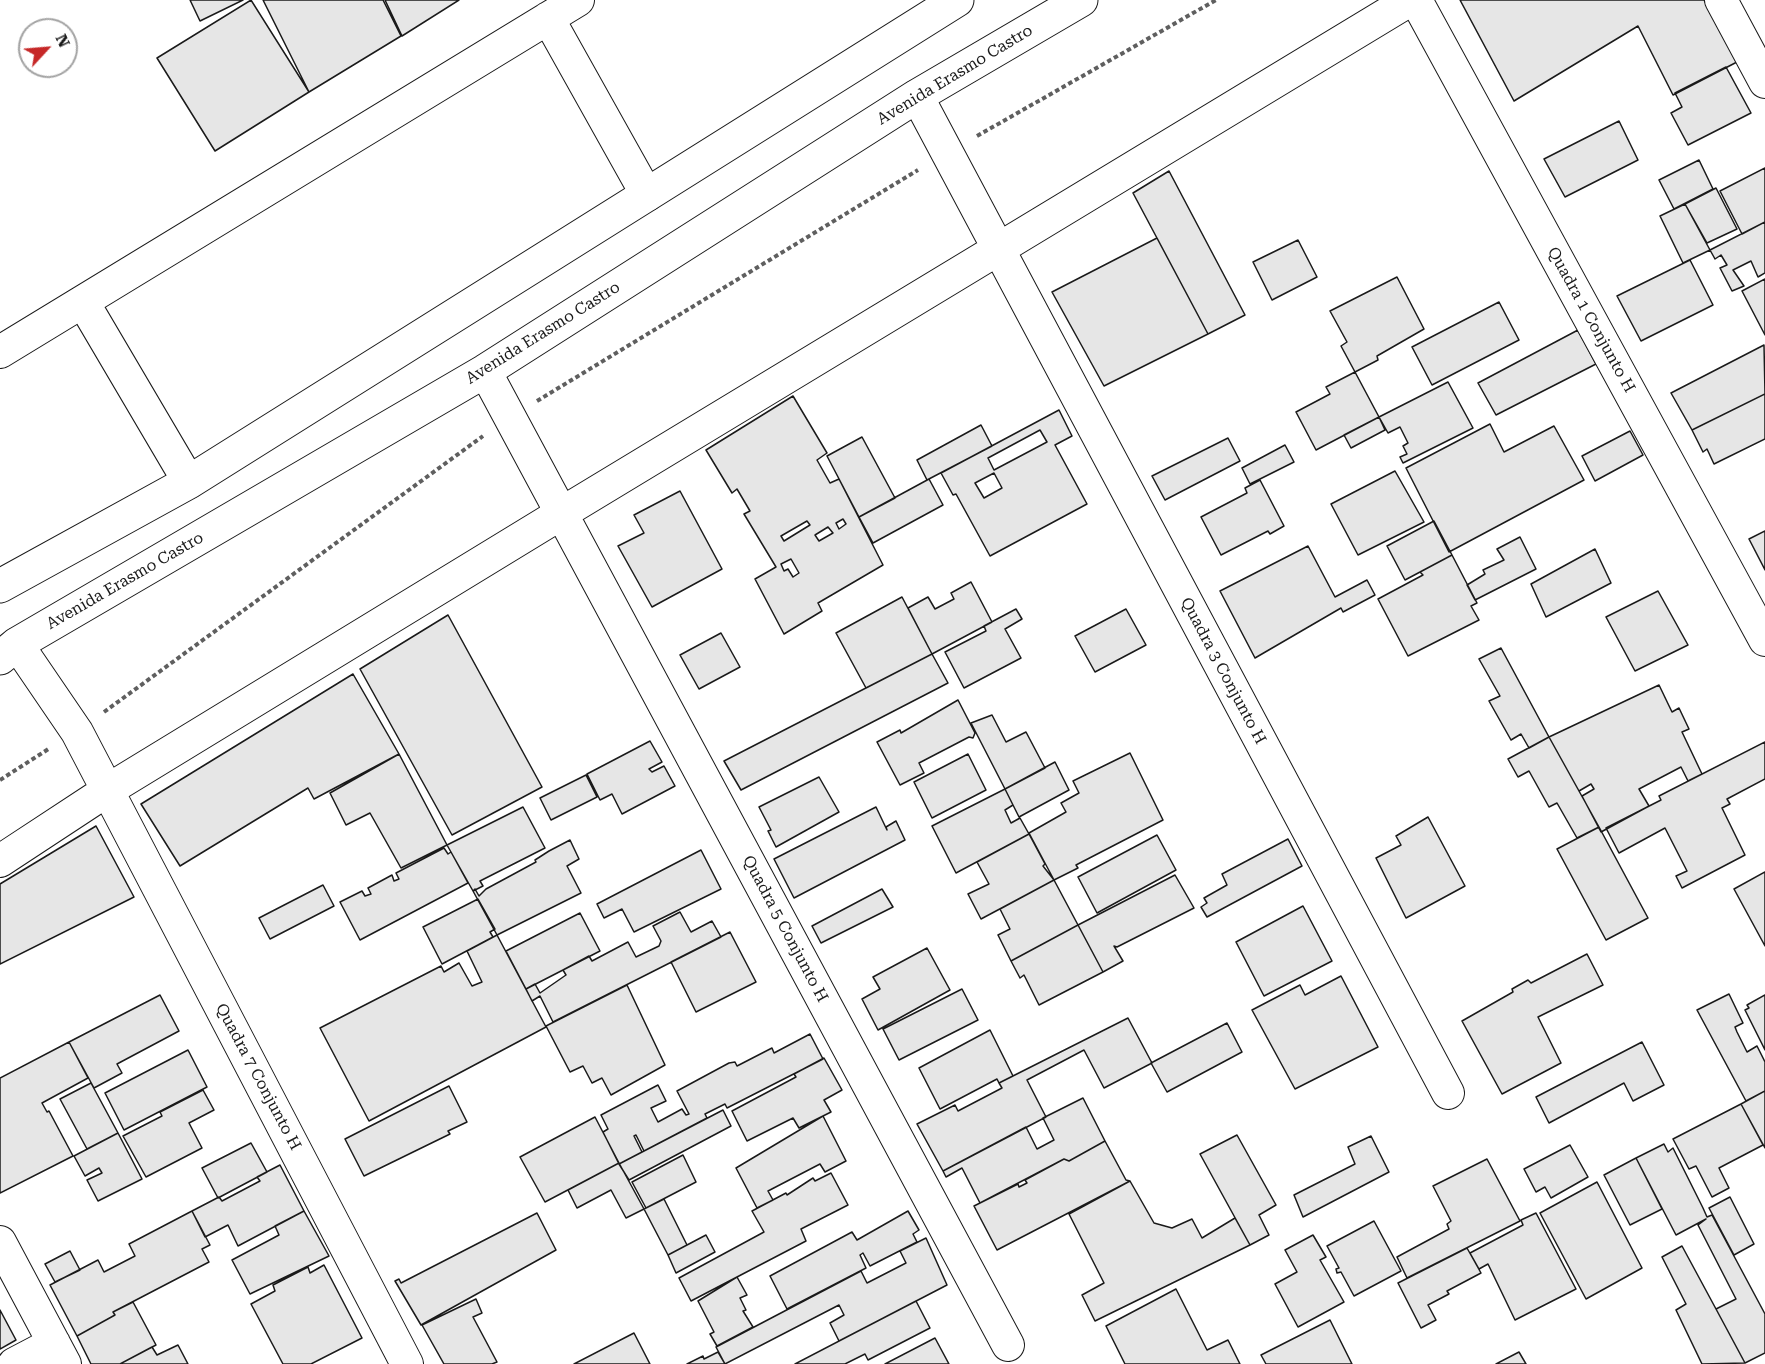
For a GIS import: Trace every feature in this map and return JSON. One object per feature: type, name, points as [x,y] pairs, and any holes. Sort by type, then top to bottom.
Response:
[{"type":"main road","points":[[0,586],[189,482],[957,0]]},
{"type":"main road","name":"Avenida Erasmo Castro","points":[[9,651],[484,371],[917,96],[1081,0]]},
{"type":"street","points":[[0,352],[578,0]]},
{"type":"street","points":[[0,861],[108,790],[1410,0]]},
{"type":"street","name":"Quadra 1 Conjunto H","points":[[1416,0],[1765,640]]},
{"type":"street","points":[[1721,0],[1765,82]]},
{"type":"street","points":[[548,18],[647,195]]},
{"type":"street","name":"Quadra 3 Conjunto H","points":[[917,96],[1448,1093]]},
{"type":"street","points":[[83,302],[189,482]]},
{"type":"street","name":"Quadra 5 Conjunto H","points":[[484,371],[1008,1345]]},
{"type":"street","name":"Quadra 7 Conjunto H","points":[[9,651],[77,732],[407,1364]]},
{"type":"street","points":[[0,1242],[60,1354],[14,1364]]},
{"type":"path","points":[[0,780],[77,732],[510,417],[947,153],[1216,0]]},
{"type":"building","points":[[190,0],[243,0],[200,21]]},
{"type":"building","points":[[251,0],[309,92],[215,151],[157,58]]},
{"type":"building","points":[[263,0],[383,0],[401,36],[309,92]]},
{"type":"building","points":[[385,0],[459,0],[402,36]]},
{"type":"building","points":[[1460,0],[1704,0],[1737,62],[1673,95],[1638,26],[1514,101]]},
{"type":"building","points":[[1726,67],[1751,113],[1688,145],[1671,113],[1682,107],[1675,93]]},
{"type":"building","points":[[1619,121],[1638,160],[1565,197],[1544,159]]},
{"type":"building","points":[[1699,160],[1713,189],[1674,209],[1659,180]]},
{"type":"building","points":[[1765,168],[1765,222],[1742,234],[1720,191]]},
{"type":"building","points":[[1169,171],[1245,315],[1208,334],[1133,193]]},
{"type":"building","points":[[1716,188],[1737,229],[1707,243],[1685,204]]},
{"type":"building","points":[[1685,204],[1710,250],[1683,263],[1660,216]]},
{"type":"building","points":[[1765,222],[1765,273],[1758,277],[1751,261],[1733,270],[1744,286],[1732,291],[1720,268],[1727,265],[1721,255],[1715,259],[1710,250]]},
{"type":"building","points":[[1157,238],[1208,334],[1104,386],[1052,292]]},
{"type":"building","points":[[1298,240],[1317,277],[1272,300],[1253,262]]},
{"type":"building","points":[[1690,260],[1713,305],[1641,341],[1617,296]]},
{"type":"building","points":[[1397,277],[1424,329],[1377,356],[1378,360],[1355,372],[1341,346],[1347,342],[1330,311]]},
{"type":"building","points":[[1765,279],[1765,335],[1742,291]]},
{"type":"building","points":[[1499,302],[1519,340],[1432,385],[1412,347]]},
{"type":"building","points":[[1578,330],[1596,364],[1496,415],[1478,383]]},
{"type":"building","points":[[1764,345],[1765,394],[1692,430],[1671,393]]},
{"type":"building","points":[[1355,372],[1379,417],[1316,450],[1296,412],[1330,394],[1326,387]]},
{"type":"building","points":[[1448,382],[1473,428],[1403,463],[1400,457],[1407,454],[1403,446],[1408,443],[1400,427],[1388,433],[1379,417]]},
{"type":"building","points":[[1765,394],[1765,439],[1714,464],[1707,449],[1703,452],[1692,430]]},
{"type":"building","points":[[793,396],[827,453],[817,460],[830,483],[839,479],[883,565],[818,603],[822,611],[784,634],[755,579],[776,567],[744,514],[750,511],[737,489],[732,493],[706,450]],"holes":[[[843,519],[846,524],[839,529],[836,523]],[[807,521],[810,525],[784,541],[781,536]],[[828,527],[833,533],[819,541],[815,535]],[[791,559],[799,573],[793,577],[788,569],[784,571],[781,564]]]},
{"type":"building","points":[[1059,410],[1072,436],[1055,445],[1087,504],[990,556],[956,494],[953,495],[941,473]],"holes":[[[1040,430],[1047,442],[994,470],[988,458]],[[994,473],[1002,488],[984,498],[975,483]]]},
{"type":"building","points":[[1379,417],[1385,430],[1351,448],[1344,435]]},
{"type":"building","points":[[1490,424],[1504,452],[1554,426],[1584,480],[1449,552],[1406,468]]},
{"type":"building","points":[[981,425],[992,446],[927,480],[917,460]]},
{"type":"building","points":[[1630,431],[1643,455],[1595,481],[1582,456]]},
{"type":"building","points":[[862,437],[895,498],[859,517],[827,456]]},
{"type":"building","points":[[1228,438],[1240,461],[1165,500],[1152,476]]},
{"type":"building","points":[[1285,445],[1294,462],[1250,484],[1242,468]]},
{"type":"building","points":[[1395,471],[1424,522],[1358,555],[1331,504]]},
{"type":"building","points":[[929,479],[943,505],[873,543],[859,517]]},
{"type":"building","points":[[1260,480],[1284,526],[1270,534],[1268,531],[1221,555],[1201,517],[1247,493],[1245,488]]},
{"type":"building","points":[[680,491],[722,569],[652,607],[618,546],[644,533],[634,515]]},
{"type":"building","points":[[1434,521],[1452,555],[1405,580],[1387,546]]},
{"type":"building","points":[[1765,531],[1765,570],[1749,539]]},
{"type":"building","points":[[1520,537],[1536,569],[1475,600],[1467,585],[1485,574],[1483,570],[1504,560],[1497,549]]},
{"type":"building","points":[[1308,546],[1335,597],[1367,580],[1375,595],[1343,612],[1341,608],[1255,658],[1220,591]]},
{"type":"building","points":[[1595,549],[1611,583],[1546,617],[1531,584]]},
{"type":"building","points":[[1452,555],[1477,603],[1471,606],[1479,620],[1408,656],[1378,599],[1423,575],[1420,572]]},
{"type":"building","points":[[971,582],[992,622],[932,654],[908,608],[928,597],[935,609],[954,599],[951,593]]},
{"type":"building","points":[[1658,591],[1688,645],[1635,671],[1606,617]]},
{"type":"building","points":[[902,597],[932,654],[866,688],[836,633]]},
{"type":"building","points":[[1016,609],[1022,619],[1005,629],[1021,658],[964,688],[945,652],[986,631],[984,626]]},
{"type":"building","points":[[1126,609],[1146,645],[1095,672],[1075,636]]},
{"type":"building","points":[[448,615],[542,787],[452,835],[360,669]]},
{"type":"building","points":[[721,633],[740,667],[699,689],[680,655]]},
{"type":"building","points":[[1501,648],[1549,737],[1529,748],[1521,734],[1511,740],[1489,701],[1500,696],[1479,659]]},
{"type":"building","points":[[932,654],[948,683],[741,790],[724,761]]},
{"type":"building","points":[[353,674],[399,754],[314,799],[308,788],[180,866],[141,804]]},
{"type":"building","points":[[1659,685],[1672,712],[1679,708],[1689,729],[1682,732],[1702,774],[1688,781],[1681,767],[1639,789],[1649,806],[1601,832],[1582,796],[1594,789],[1591,784],[1579,791],[1549,737]]},
{"type":"building","points":[[958,700],[975,733],[973,738],[969,737],[919,763],[924,773],[900,785],[877,742],[900,730],[901,733]]},
{"type":"building","points":[[992,715],[1006,742],[1026,732],[1045,768],[1005,789],[971,723]]},
{"type":"building","points":[[1549,737],[1599,827],[1577,838],[1557,803],[1549,807],[1529,771],[1518,777],[1508,759]]},
{"type":"building","points":[[650,741],[662,762],[649,769],[652,772],[664,766],[675,786],[622,814],[612,794],[600,800],[587,774]]},
{"type":"building","points":[[1765,742],[1765,779],[1727,799],[1730,804],[1722,808],[1745,855],[1682,888],[1676,876],[1687,871],[1665,828],[1619,853],[1606,828],[1661,800],[1659,796]]},
{"type":"building","points":[[1130,753],[1163,820],[1076,865],[1078,868],[1054,880],[1029,833],[1066,812],[1061,803],[1079,793],[1073,781]]},
{"type":"building","points":[[399,754],[447,845],[401,868],[370,813],[346,825],[330,793]]},
{"type":"building","points":[[968,754],[986,790],[932,818],[914,782]]},
{"type":"building","points":[[1055,762],[1069,790],[1019,817],[1005,789]]},
{"type":"building","points":[[586,775],[597,797],[551,820],[540,798]]},
{"type":"building","points":[[819,777],[839,812],[776,847],[768,831],[771,830],[759,807]]},
{"type":"building","points":[[1005,789],[1013,805],[1005,810],[1011,823],[1020,818],[1029,834],[956,873],[932,826]]},
{"type":"building","points":[[523,807],[545,848],[480,881],[483,886],[473,891],[447,845]]},
{"type":"building","points":[[876,807],[887,830],[886,827],[896,821],[905,840],[794,898],[774,859]]},
{"type":"building","points":[[1428,817],[1465,886],[1406,918],[1376,858],[1401,845],[1396,836]]},
{"type":"building","points":[[96,826],[134,897],[0,964],[0,884]]},
{"type":"building","points":[[1599,827],[1648,918],[1606,940],[1557,849]]},
{"type":"building","points":[[1029,834],[1045,864],[1043,866],[1054,880],[981,919],[968,894],[989,884],[977,862]]},
{"type":"building","points":[[1157,835],[1176,870],[1097,913],[1078,877]]},
{"type":"building","points":[[1288,839],[1302,866],[1207,917],[1201,907],[1207,903],[1204,898],[1227,885],[1222,874]]},
{"type":"building","points":[[570,840],[579,859],[567,866],[581,893],[497,935],[473,891],[475,889],[479,896],[486,889],[536,862],[535,860]]},
{"type":"building","points":[[444,848],[448,854],[451,852],[468,883],[360,940],[340,902],[362,891],[365,896],[371,894],[368,888],[392,875],[394,881],[399,879],[396,873]]},
{"type":"building","points":[[701,850],[721,889],[634,932],[622,909],[604,918],[597,904]]},
{"type":"building","points":[[1765,872],[1765,946],[1734,889]]},
{"type":"building","points":[[1175,875],[1194,908],[1117,947],[1114,946],[1123,961],[1103,972],[1078,925]]},
{"type":"building","points":[[1054,880],[1078,925],[1011,961],[998,935],[1010,929],[1000,909]]},
{"type":"building","points":[[323,885],[334,906],[270,939],[259,918]]},
{"type":"building","points":[[882,889],[893,907],[821,943],[812,926]]},
{"type":"building","points":[[478,899],[495,929],[490,932],[493,937],[442,964],[423,927]]},
{"type":"building","points":[[1303,906],[1332,961],[1264,996],[1236,942]]},
{"type":"building","points":[[680,912],[691,932],[712,921],[721,937],[553,1022],[540,996],[532,1001],[526,989],[535,984],[540,993],[566,975],[563,970],[589,956],[592,961],[628,942],[636,957],[659,946],[661,941],[653,926]]},
{"type":"building","points":[[580,913],[600,951],[526,989],[506,951]]},
{"type":"building","points":[[1078,925],[1103,972],[1039,1005],[1024,975],[1020,978],[1011,961]]},
{"type":"building","points":[[730,932],[756,982],[696,1012],[671,962]]},
{"type":"building","points":[[497,935],[546,1027],[369,1121],[320,1028],[441,966],[444,972],[459,963],[472,986],[482,982],[467,951]]},
{"type":"building","points":[[927,948],[950,990],[878,1030],[862,999],[880,989],[873,977]]},
{"type":"building","points":[[1587,954],[1603,985],[1538,1017],[1561,1063],[1502,1094],[1462,1021],[1513,992],[1512,989],[1528,980],[1531,983]]},
{"type":"building","points":[[1341,976],[1378,1047],[1295,1089],[1252,1010],[1300,985],[1305,995]]},
{"type":"building","points":[[627,985],[665,1065],[611,1095],[602,1078],[592,1083],[583,1066],[570,1072],[546,1026]]},
{"type":"building","points":[[962,989],[978,1020],[899,1060],[883,1029]]},
{"type":"building","points":[[1729,994],[1743,1023],[1735,1027],[1747,1052],[1757,1046],[1765,1062],[1765,1091],[1746,1101],[1697,1010]]},
{"type":"building","points":[[160,995],[179,1031],[117,1064],[122,1073],[94,1088],[69,1042]]},
{"type":"building","points":[[1765,995],[1765,1050],[1745,1010],[1749,1008],[1747,1005]]},
{"type":"building","points":[[1128,1018],[1152,1063],[1104,1088],[1084,1050],[1027,1080],[1046,1117],[943,1171],[917,1124],[955,1105],[958,1111],[1002,1088],[999,1083]]},
{"type":"building","points":[[1227,1023],[1242,1052],[1167,1092],[1151,1063]]},
{"type":"building","points":[[990,1030],[1013,1076],[999,1083],[997,1079],[940,1109],[919,1068]]},
{"type":"building","points":[[810,1034],[823,1059],[727,1108],[725,1104],[705,1114],[707,1118],[644,1151],[636,1135],[634,1136],[642,1152],[619,1164],[603,1132],[608,1129],[601,1115],[658,1085],[666,1101],[651,1108],[658,1122],[682,1109],[686,1115],[689,1114],[677,1091],[729,1063],[735,1062],[737,1066],[772,1048],[774,1053]]},
{"type":"building","points":[[69,1042],[88,1078],[42,1103],[47,1112],[49,1111],[73,1156],[0,1193],[0,1078]]},
{"type":"building","points":[[1642,1042],[1664,1085],[1633,1101],[1624,1083],[1549,1123],[1536,1097]]},
{"type":"building","points":[[188,1050],[207,1087],[124,1130],[105,1093]]},
{"type":"building","points":[[824,1058],[842,1090],[824,1100],[831,1112],[799,1128],[793,1118],[747,1141],[732,1111],[796,1077],[794,1074]]},
{"type":"building","points":[[91,1083],[118,1133],[87,1149],[60,1099]]},
{"type":"building","points":[[449,1086],[467,1122],[448,1131],[450,1134],[364,1176],[345,1139]]},
{"type":"building","points":[[203,1090],[214,1110],[189,1123],[202,1148],[146,1177],[123,1136],[162,1116],[160,1112]]},
{"type":"building","points":[[1765,1091],[1765,1148],[1741,1104]]},
{"type":"building","points":[[1083,1098],[1105,1141],[1069,1161],[1064,1159],[980,1203],[962,1168],[946,1177],[943,1171],[1026,1127],[1037,1149],[1054,1140],[1043,1118]]},
{"type":"building","points":[[1741,1104],[1763,1145],[1719,1168],[1729,1188],[1712,1197],[1696,1166],[1689,1169],[1673,1139]]},
{"type":"building","points":[[723,1110],[731,1126],[629,1180],[619,1164]]},
{"type":"building","points":[[823,1116],[846,1161],[825,1172],[820,1164],[768,1191],[773,1200],[757,1208],[736,1168]]},
{"type":"building","points":[[595,1117],[619,1163],[545,1202],[520,1157]]},
{"type":"building","points":[[118,1133],[142,1179],[98,1201],[87,1180],[102,1173],[99,1168],[85,1176],[74,1156]]},
{"type":"building","points":[[1237,1135],[1276,1205],[1259,1215],[1269,1235],[1250,1245],[1200,1154]]},
{"type":"building","points":[[1371,1136],[1389,1172],[1303,1217],[1294,1195],[1355,1164],[1348,1147]]},
{"type":"building","points":[[1105,1141],[1126,1180],[1130,1181],[997,1250],[974,1206],[1018,1184],[1019,1187],[1027,1183],[1025,1180],[1064,1159],[1069,1161]]},
{"type":"building","points":[[251,1143],[267,1172],[218,1198],[202,1168]]},
{"type":"building","points":[[1664,1144],[1668,1152],[1673,1148],[1707,1217],[1712,1215],[1765,1314],[1765,1353],[1745,1363],[1716,1309],[1736,1299],[1698,1225],[1706,1219],[1676,1235],[1636,1158]]},
{"type":"building","points":[[1570,1145],[1588,1177],[1551,1198],[1545,1187],[1536,1192],[1524,1169]]},
{"type":"building","points":[[683,1155],[696,1182],[646,1208],[632,1182]]},
{"type":"building","points":[[1636,1158],[1662,1209],[1630,1225],[1604,1175]]},
{"type":"building","points":[[1487,1159],[1520,1221],[1407,1278],[1397,1257],[1449,1229],[1447,1224],[1451,1221],[1433,1186]]},
{"type":"building","points":[[619,1163],[644,1209],[626,1218],[611,1190],[577,1208],[568,1190]]},
{"type":"building","points":[[280,1165],[304,1211],[238,1246],[228,1225],[205,1237],[192,1211],[219,1197],[222,1201],[260,1181],[257,1177]]},
{"type":"building","points":[[831,1173],[848,1205],[801,1229],[806,1241],[691,1301],[679,1278],[764,1232],[752,1211],[786,1193],[787,1195],[813,1178],[815,1181]]},
{"type":"building","points":[[1130,1181],[1154,1223],[1172,1228],[1192,1219],[1202,1238],[1235,1218],[1250,1245],[1095,1321],[1082,1295],[1104,1283],[1069,1214]]},
{"type":"building","points":[[1597,1182],[1642,1268],[1586,1299],[1540,1213]]},
{"type":"building","points":[[1730,1197],[1754,1244],[1734,1255],[1709,1208]]},
{"type":"building","points":[[664,1199],[687,1245],[668,1255],[644,1209]]},
{"type":"building","points":[[192,1211],[210,1245],[202,1249],[209,1262],[113,1312],[115,1315],[77,1336],[50,1285],[98,1260],[104,1272],[135,1256],[129,1244]]},
{"type":"building","points":[[304,1211],[329,1256],[250,1294],[232,1260],[279,1235],[275,1226]]},
{"type":"building","points":[[908,1211],[919,1230],[913,1234],[917,1242],[870,1266],[863,1253],[860,1255],[866,1268],[787,1309],[770,1276],[852,1232],[857,1240]]},
{"type":"building","points":[[537,1213],[556,1250],[421,1325],[395,1281],[399,1279],[401,1283]]},
{"type":"building","points":[[1536,1213],[1576,1289],[1515,1320],[1488,1264],[1479,1269],[1470,1253],[1523,1225],[1521,1220]]},
{"type":"building","points":[[1374,1221],[1401,1271],[1354,1296],[1341,1272],[1337,1273],[1336,1269],[1339,1268],[1327,1246]]},
{"type":"building","points":[[706,1235],[715,1252],[676,1273],[668,1255]]},
{"type":"building","points":[[1313,1235],[1326,1257],[1320,1260],[1344,1302],[1298,1327],[1275,1284],[1297,1272],[1285,1250]]},
{"type":"building","points":[[926,1238],[947,1285],[839,1341],[830,1323],[844,1315],[839,1305],[725,1364],[716,1347],[861,1271],[867,1283],[906,1263],[900,1251]]},
{"type":"building","points":[[1682,1246],[1745,1363],[1702,1364],[1676,1310],[1686,1304],[1662,1257]]},
{"type":"building","points":[[1467,1248],[1481,1273],[1447,1291],[1449,1294],[1428,1305],[1436,1320],[1421,1328],[1398,1283]]},
{"type":"building","points":[[70,1251],[80,1270],[55,1282],[45,1264]]},
{"type":"building","points":[[324,1265],[362,1338],[311,1364],[283,1364],[251,1304],[275,1291],[273,1285],[308,1267],[310,1273]]},
{"type":"building","points":[[737,1277],[747,1295],[740,1298],[746,1310],[743,1311],[753,1327],[717,1346],[710,1334],[714,1332],[698,1301]]},
{"type":"building","points":[[1176,1289],[1207,1350],[1228,1340],[1240,1364],[1125,1364],[1106,1326]]},
{"type":"building","points":[[476,1299],[482,1313],[473,1317],[497,1362],[492,1364],[444,1364],[422,1325]]},
{"type":"building","points":[[916,1301],[930,1328],[868,1360],[865,1354],[845,1364],[795,1364]]},
{"type":"building","points":[[133,1302],[156,1345],[120,1364],[91,1364],[77,1336],[115,1315],[113,1312]]},
{"type":"building","points":[[0,1310],[16,1340],[0,1349]]},
{"type":"building","points":[[1330,1320],[1352,1364],[1266,1364],[1261,1355]]},
{"type":"building","points":[[634,1333],[650,1364],[574,1364]]},
{"type":"building","points":[[935,1338],[949,1364],[885,1364]]},
{"type":"building","points":[[178,1345],[188,1364],[120,1364],[152,1347],[157,1355]]},
{"type":"building","points":[[718,1352],[725,1364],[687,1364],[703,1356],[704,1359]]},
{"type":"building","points":[[1519,1352],[1526,1364],[1496,1364]]}]
